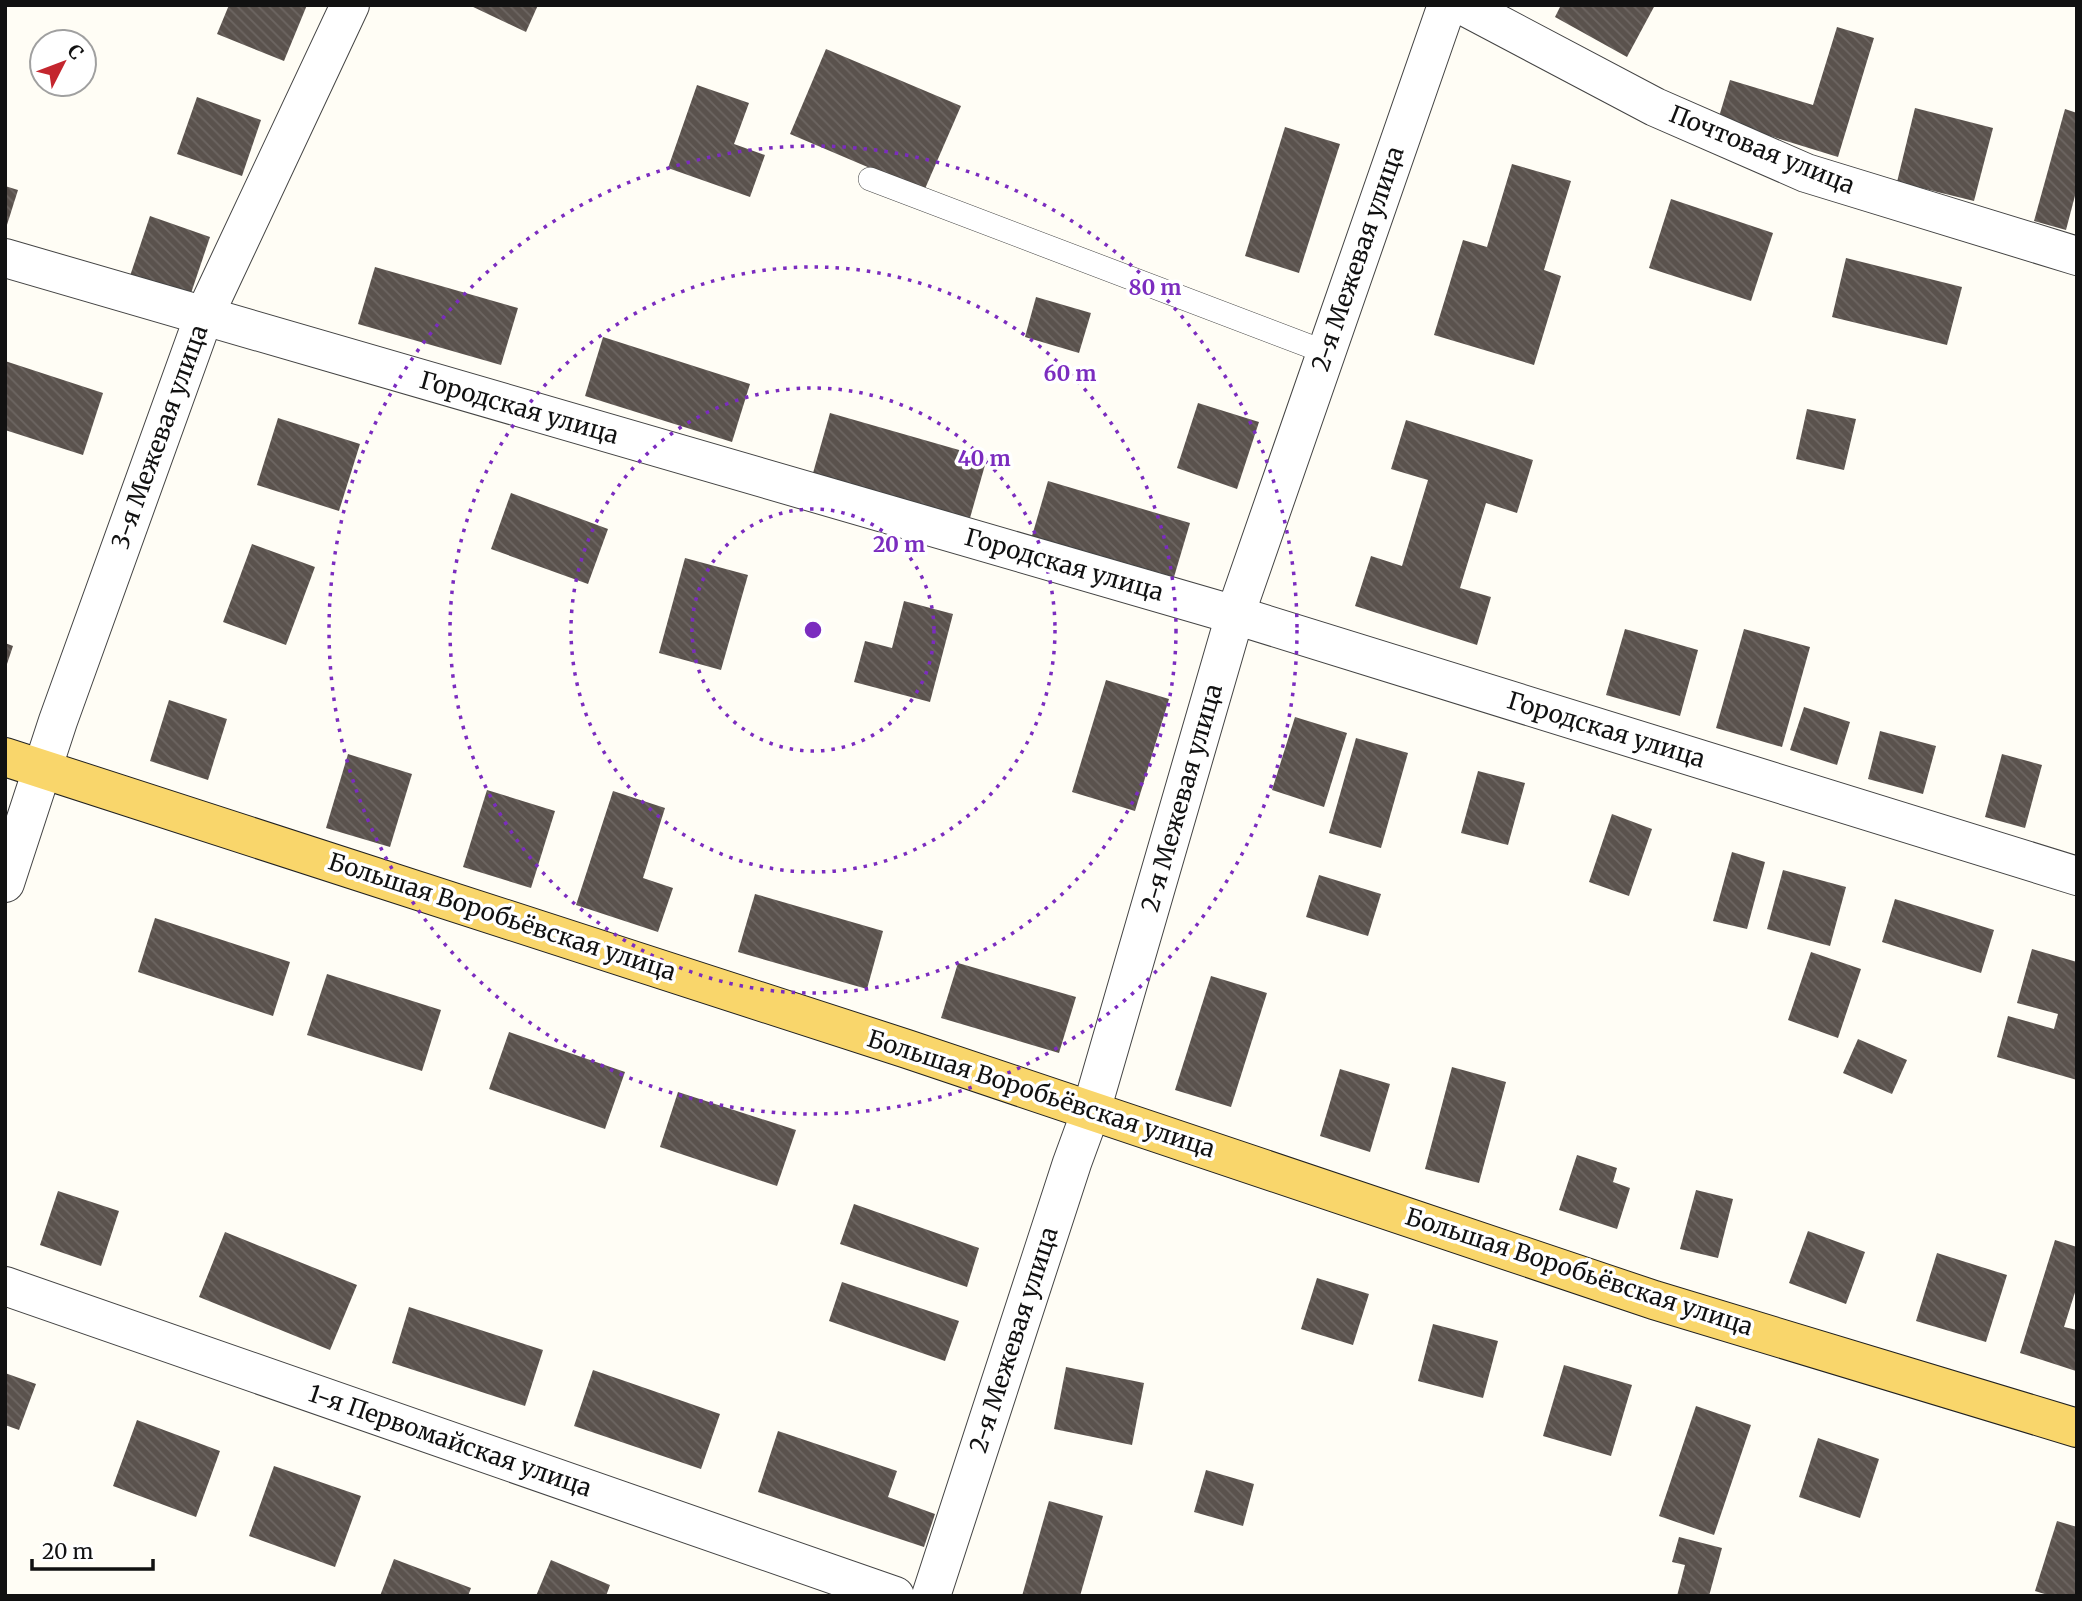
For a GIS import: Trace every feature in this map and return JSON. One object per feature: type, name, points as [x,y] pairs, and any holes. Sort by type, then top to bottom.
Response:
[{"type":"main road","name":"Большая Воробьёвская улица","points":[[5,757],[1091,1111],[1654,1300],[2077,1428]]},
{"type":"street","name":"3-я Межевая улица","points":[[5,883],[42,768],[204,316],[350,5]]},
{"type":"street","name":"2-я Межевая улица","points":[[931,1596],[1091,1111],[1235,615],[1447,5]]},
{"type":"street","name":"Почтовая улица","points":[[1462,5],[1655,107],[1806,173],[2077,257]]},
{"type":"street","name":"Городская улица","points":[[5,258],[1235,615],[2077,876]]},
{"type":"street","name":"1-я Первомайская улица","points":[[5,1286],[895,1596]]},
{"type":"lane","points":[[870,179],[1325,352]]},
{"type":"building","points":[[229,5],[307,5],[284,61],[217,34]]},
{"type":"building","points":[[469,5],[538,5],[526,32]]},
{"type":"building","points":[[1561,5],[1655,5],[1627,57],[1555,17]]},
{"type":"building","points":[[1837,27],[1874,38],[1838,157],[1718,120],[1730,80],[1813,105]]},
{"type":"building","points":[[826,49],[961,106],[924,191],[790,134]]},
{"type":"building","points":[[697,85],[749,103],[734,144],[765,155],[750,197],[668,168]]},
{"type":"building","points":[[197,97],[261,120],[242,176],[177,154]]},
{"type":"building","points":[[1915,108],[1993,128],[1974,201],[1897,182]]},
{"type":"building","points":[[2065,109],[2077,113],[2077,188],[2066,230],[2034,221]]},
{"type":"building","points":[[1285,127],[1340,144],[1299,273],[1245,256]]},
{"type":"building","points":[[1512,164],[1571,181],[1544,270],[1561,276],[1534,365],[1434,335],[1463,240],[1487,247]]},
{"type":"building","points":[[5,186],[18,190],[6,228],[5,228]]},
{"type":"building","points":[[1671,199],[1773,233],[1751,301],[1649,268]]},
{"type":"building","points":[[150,216],[210,237],[187,305],[127,285]]},
{"type":"building","points":[[1846,258],[1962,287],[1947,345],[1832,317]]},
{"type":"building","points":[[375,267],[518,308],[501,365],[358,324]]},
{"type":"building","points":[[1036,297],[1091,313],[1079,353],[1025,337]]},
{"type":"building","points":[[603,337],[750,384],[732,442],[585,396]]},
{"type":"building","points":[[5,361],[103,393],[83,455],[5,430]]},
{"type":"building","points":[[1198,403],[1259,422],[1237,489],[1177,468]]},
{"type":"building","points":[[1807,409],[1856,419],[1844,470],[1796,459]]},
{"type":"building","points":[[830,413],[987,458],[970,518],[813,473]]},
{"type":"building","points":[[278,418],[360,444],[339,511],[257,485]]},
{"type":"building","points":[[1406,420],[1533,460],[1517,513],[1486,503],[1460,588],[1491,597],[1477,645],[1355,606],[1371,556],[1402,566],[1428,480],[1391,469]]},
{"type":"building","points":[[1048,481],[1190,523],[1174,577],[1032,536]]},
{"type":"building","points":[[511,493],[608,529],[588,584],[491,549]]},
{"type":"building","points":[[252,544],[315,567],[286,645],[223,622]]},
{"type":"building","points":[[685,558],[748,575],[721,670],[659,653]]},
{"type":"building","points":[[904,601],[953,614],[930,702],[854,682],[865,641],[892,648]]},
{"type":"building","points":[[1625,629],[1698,650],[1680,716],[1606,695]]},
{"type":"building","points":[[1744,629],[1810,647],[1782,747],[1716,728]]},
{"type":"building","points":[[5,643],[13,646],[6,667],[5,667]]},
{"type":"building","points":[[1106,680],[1169,699],[1135,811],[1072,792]]},
{"type":"building","points":[[169,700],[227,719],[208,780],[150,761]]},
{"type":"building","points":[[1804,707],[1850,722],[1837,765],[1790,750]]},
{"type":"building","points":[[1295,717],[1347,733],[1324,807],[1272,790]]},
{"type":"building","points":[[1880,731],[1936,746],[1923,794],[1868,779]]},
{"type":"building","points":[[1356,738],[1408,753],[1381,848],[1329,833]]},
{"type":"building","points":[[348,754],[412,774],[390,847],[326,828]]},
{"type":"building","points":[[2002,754],[2042,765],[2025,828],[1985,817]]},
{"type":"building","points":[[1478,771],[1525,783],[1508,845],[1461,833]]},
{"type":"building","points":[[487,790],[555,811],[531,888],[463,867]]},
{"type":"building","points":[[613,791],[665,808],[643,878],[673,888],[658,932],[576,905]]},
{"type":"building","points":[[1612,814],[1652,829],[1629,896],[1589,882]]},
{"type":"building","points":[[1732,852],[1765,862],[1747,929],[1713,921]]},
{"type":"building","points":[[1783,870],[1846,887],[1830,946],[1767,929]]},
{"type":"building","points":[[1319,875],[1381,894],[1368,936],[1306,917]]},
{"type":"building","points":[[755,894],[883,931],[867,989],[738,952]]},
{"type":"building","points":[[1895,899],[1994,930],[1981,973],[1882,942]]},
{"type":"building","points":[[155,918],[290,962],[273,1016],[138,972]]},
{"type":"building","points":[[2032,949],[2077,962],[2077,1080],[1997,1057],[2008,1016],[2054,1029],[2058,1014],[2017,1003]]},
{"type":"building","points":[[1811,952],[1861,969],[1838,1038],[1788,1020]]},
{"type":"building","points":[[958,963],[1076,997],[1059,1053],[941,1018]]},
{"type":"building","points":[[327,974],[441,1010],[422,1071],[307,1035]]},
{"type":"building","points":[[1211,976],[1267,993],[1231,1107],[1175,1090]]},
{"type":"building","points":[[509,1032],[625,1072],[605,1129],[489,1089]]},
{"type":"building","points":[[1858,1039],[1907,1060],[1892,1094],[1843,1073]]},
{"type":"building","points":[[1452,1067],[1506,1082],[1479,1183],[1425,1169]]},
{"type":"building","points":[[1340,1069],[1390,1084],[1370,1152],[1320,1136]]},
{"type":"building","points":[[678,1092],[796,1130],[777,1186],[660,1147]]},
{"type":"building","points":[[1577,1155],[1617,1168],[1613,1182],[1630,1188],[1617,1229],[1559,1210]]},
{"type":"building","points":[[1696,1190],[1733,1199],[1718,1258],[1680,1249]]},
{"type":"building","points":[[58,1191],[119,1211],[101,1266],[40,1245]]},
{"type":"building","points":[[854,1204],[979,1248],[967,1287],[840,1244]]},
{"type":"building","points":[[1808,1231],[1865,1252],[1846,1304],[1789,1283]]},
{"type":"building","points":[[225,1232],[357,1285],[330,1350],[199,1297]]},
{"type":"building","points":[[2055,1240],[2077,1247],[2077,1286],[2064,1327],[2077,1330],[2076,1371],[2020,1353]]},
{"type":"building","points":[[1937,1253],[2007,1275],[1986,1342],[1916,1321]]},
{"type":"building","points":[[1317,1278],[1369,1294],[1353,1345],[1301,1329]]},
{"type":"building","points":[[842,1282],[959,1321],[945,1361],[829,1321]]},
{"type":"building","points":[[409,1307],[543,1350],[525,1406],[392,1363]]},
{"type":"building","points":[[1433,1324],[1498,1341],[1483,1398],[1418,1381]]},
{"type":"building","points":[[1564,1365],[1632,1385],[1611,1456],[1543,1436]]},
{"type":"building","points":[[1066,1367],[1144,1383],[1132,1445],[1054,1429]]},
{"type":"building","points":[[593,1370],[720,1414],[701,1469],[574,1426]]},
{"type":"building","points":[[5,1373],[36,1384],[19,1430],[5,1425]]},
{"type":"building","points":[[1696,1406],[1751,1425],[1714,1535],[1659,1516]]},
{"type":"building","points":[[137,1420],[220,1451],[196,1517],[113,1486]]},
{"type":"building","points":[[778,1431],[897,1471],[888,1497],[935,1514],[924,1547],[758,1492]]},
{"type":"building","points":[[1818,1438],[1879,1459],[1860,1518],[1799,1497]]},
{"type":"building","points":[[274,1466],[361,1496],[335,1567],[249,1536]]},
{"type":"building","points":[[1206,1470],[1254,1484],[1243,1526],[1194,1512]]},
{"type":"building","points":[[1049,1501],[1103,1516],[1080,1596],[1022,1596]]},
{"type":"building","points":[[2057,1521],[2077,1527],[2077,1596],[2051,1596],[2035,1591]]},
{"type":"building","points":[[1679,1537],[1722,1548],[1709,1596],[1677,1596],[1685,1565],[1672,1562]]},
{"type":"building","points":[[394,1559],[471,1588],[468,1596],[380,1596]]},
{"type":"building","points":[[551,1560],[610,1585],[606,1596],[536,1596]]}]
